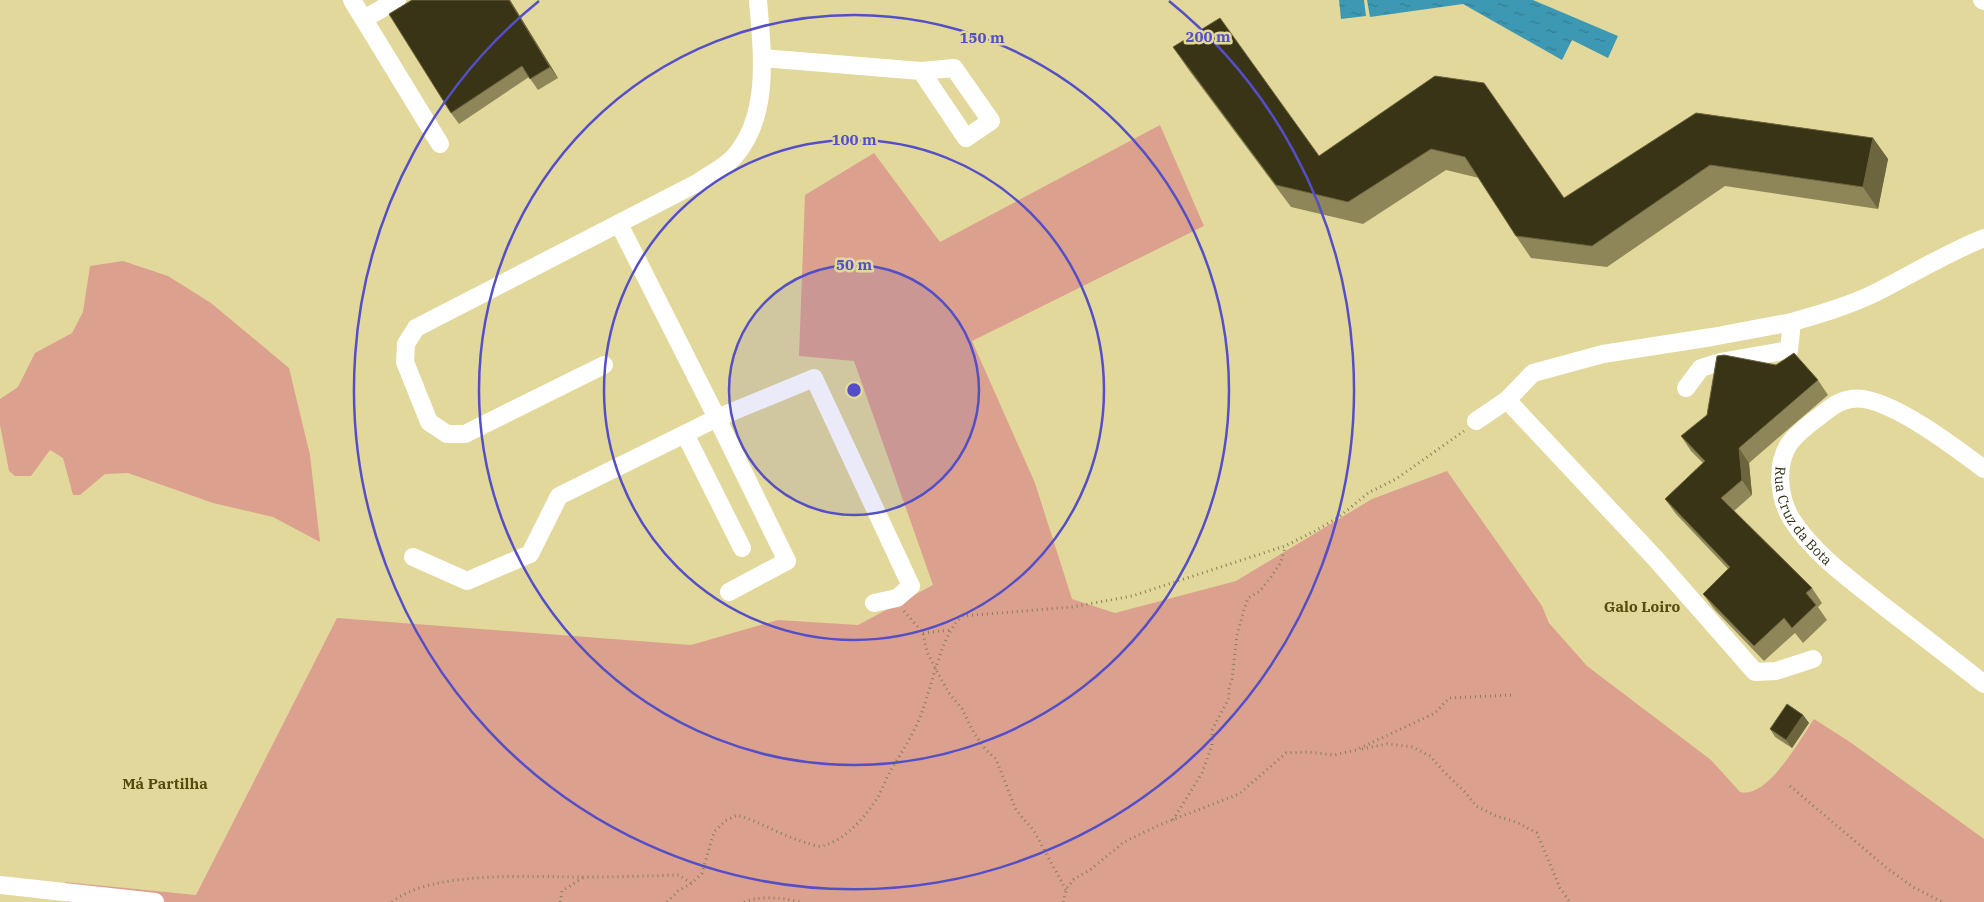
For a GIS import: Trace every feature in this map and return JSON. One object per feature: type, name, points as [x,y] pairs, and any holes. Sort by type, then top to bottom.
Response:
[{"type":"street","points":[[352,0],[440,144]]},
{"type":"street","points":[[364,19],[396,0]]},
{"type":"street","points":[[604,365],[465,434],[447,434],[429,422],[405,362],[406,344],[416,328],[699,182],[734,157],[754,126],[760,91],[762,58],[758,0]]},
{"type":"street","points":[[762,58],[921,71]]},
{"type":"street","points":[[619,224],[787,561],[729,592]]},
{"type":"street","points":[[1476,421],[1507,400],[1533,373],[1603,354],[1712,337],[1792,322],[1828,312],[1873,294],[1984,238]]},
{"type":"street","points":[[1686,388],[1701,368],[1720,362],[1789,350],[1792,322]]},
{"type":"street","points":[[413,557],[467,581],[530,554],[559,496],[717,418],[814,378],[911,586],[897,598],[874,603]]},
{"type":"street","name":"Rua Cruz da Bota","points":[[1984,468],[1935,434],[1906,417],[1878,403],[1848,398],[1832,406],[1802,430],[1789,444],[1782,460],[1780,479],[1783,500],[1791,518],[1832,566],[1984,684]]},
{"type":"street","points":[[1507,400],[1655,558],[1755,672],[1776,670],[1813,658]]},
{"type":"street","points":[[685,434],[742,548]]},
{"type":"street","points":[[0,885],[155,902]]},
{"type":"path","points":[[667,902],[702,873],[714,832],[725,821],[737,815],[749,818],[762,826],[794,839],[821,846],[840,838],[859,822],[878,797],[907,744],[923,712],[936,668],[951,630],[956,621],[963,616],[1072,607],[1132,596],[1285,546],[1339,517],[1368,493],[1396,479],[1452,441],[1476,421]]},
{"type":"path","points":[[1173,820],[1202,773],[1212,745],[1212,730],[1228,698],[1237,635],[1248,598],[1260,591],[1281,562],[1285,546]]},
{"type":"path","points":[[897,598],[906,615],[923,633],[927,652],[945,686],[962,709],[974,733],[985,749],[996,759],[1016,810],[1034,831],[1066,890]]},
{"type":"path","points":[[923,633],[951,630]]},
{"type":"path","points":[[1356,750],[1435,714],[1449,698],[1512,695]]},
{"type":"path","points":[[1063,902],[1066,890],[1074,878],[1090,870],[1124,842],[1239,794],[1286,753],[1307,752],[1334,755],[1387,744],[1412,747],[1430,756],[1476,806],[1496,816],[1516,822],[1537,833],[1560,888],[1570,902]]},
{"type":"path","points":[[1790,786],[1888,869],[1913,887],[1942,902]]},
{"type":"path","points":[[392,902],[402,894],[426,885],[494,877],[679,875],[692,883]]},
{"type":"path","points":[[560,902],[562,891],[584,877]]},
{"type":"path","points":[[744,902],[754,898],[779,898],[801,902]]},
{"type":"shaded area","points":[[1160,125],[1204,226],[972,341],[1035,483],[1072,599],[1115,613],[1236,581],[1372,499],[1447,471],[1542,606],[1549,623],[1587,666],[1711,760],[1740,792],[1751,792],[1772,777],[1792,753],[1814,719],[1850,742],[1984,839],[1984,902],[67,902],[65,882],[196,895],[337,618],[691,645],[778,620],[858,625],[933,585],[854,361],[799,356],[805,195],[874,153],[940,242]]},
{"type":"shaded area","points":[[123,261],[168,276],[211,303],[289,368],[310,455],[320,542],[273,517],[213,503],[128,473],[105,474],[80,495],[73,495],[63,458],[50,450],[31,476],[15,476],[9,471],[0,425],[0,399],[18,387],[35,353],[72,333],[83,312],[90,266]]},
{"type":"water","points":[[1339,0],[1364,0],[1366,16],[1341,19]]},
{"type":"water","points":[[1367,0],[1533,0],[1618,36],[1608,58],[1572,40],[1562,60],[1463,4],[1370,17]]},
{"type":"building","points":[[412,0],[509,0],[550,67],[530,79],[522,66],[451,113],[389,14]]},
{"type":"building","points":[[1220,18],[1319,156],[1435,76],[1484,83],[1564,198],[1696,113],[1873,138],[1863,187],[1710,165],[1592,246],[1516,236],[1465,157],[1431,149],[1348,202],[1276,185],[1173,47]]},
{"type":"building","points":[[1794,353],[1818,380],[1739,448],[1742,480],[1721,498],[1812,588],[1806,593],[1816,605],[1792,628],[1784,618],[1754,646],[1703,594],[1730,567],[1665,499],[1705,461],[1681,436],[1707,415],[1717,356],[1724,355],[1776,365]]},
{"type":"building","points":[[1787,704],[1803,715],[1786,740],[1770,729]]},
{"type":"district","name":"Galo Loiro","points":[[1642,607]]},
{"type":"district","name":"Má Partilha","points":[[165,784]]}]
